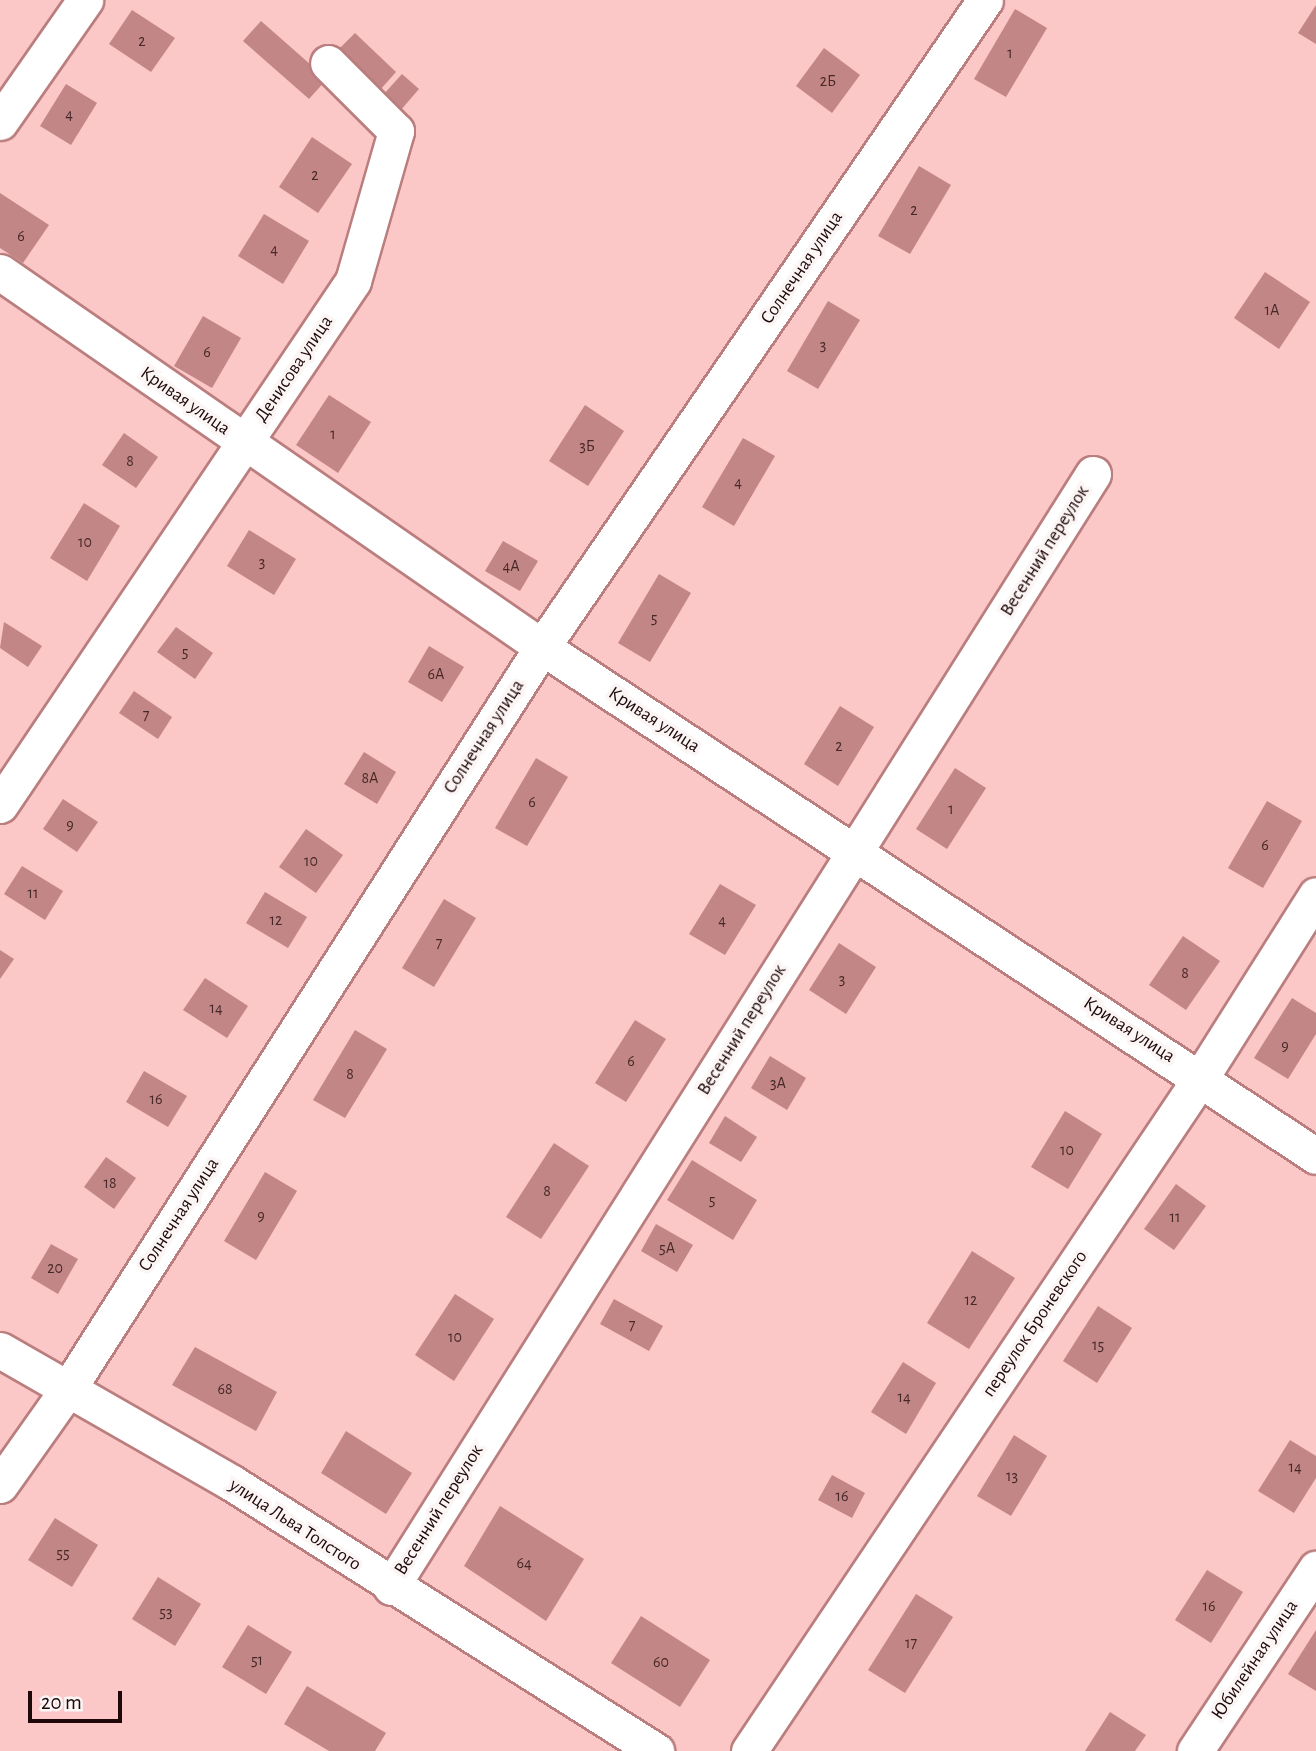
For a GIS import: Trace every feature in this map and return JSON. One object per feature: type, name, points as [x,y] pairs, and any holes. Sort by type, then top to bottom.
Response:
[{"type":"street","points":[[0,122],[85,0]]},
{"type":"street","name":"Солнечная улица","points":[[0,1485],[68,1388],[542,647],[985,0]]},
{"type":"street","name":"Денисова улица","points":[[0,805],[352,281],[396,131],[328,64]]},
{"type":"street","name":"Кривая улица","points":[[0,272],[542,647],[1200,1077],[1316,1156]]},
{"type":"street","name":"Весенний переулок","points":[[391,1587],[1093,474]]},
{"type":"street","name":"переулок Броневского","points":[[748,1751],[1200,1077],[1316,895]]},
{"type":"street","name":"улица Льва Толстого","points":[[0,1350],[232,1483],[391,1587],[656,1751]]},
{"type":"street","name":"Юбилейная улица","points":[[1195,1751],[1316,1569]]},
{"type":"building","points":[[1316,5],[1316,44],[1298,33]]},
{"type":"building","points":[[1015,9],[1047,28],[1006,97],[974,79]]},
{"type":"building","points":[[132,10],[175,38],[151,72],[109,44]]},
{"type":"building","points":[[261,21],[327,79],[309,99],[243,41]]},
{"type":"building","points":[[355,33],[396,72],[380,90],[338,50]]},
{"type":"building","points":[[824,48],[860,75],[832,113],[796,86]]},
{"type":"building","points":[[402,74],[419,89],[400,111],[383,95]]},
{"type":"building","points":[[66,84],[97,103],[71,145],[40,126]]},
{"type":"building","points":[[312,137],[352,164],[318,213],[279,187]]},
{"type":"building","points":[[919,166],[951,185],[910,254],[878,236]]},
{"type":"building","points":[[0,193],[49,225],[23,263],[0,248]]},
{"type":"building","points":[[264,214],[309,241],[283,284],[238,256]]},
{"type":"building","points":[[1265,272],[1310,302],[1279,349],[1234,318]]},
{"type":"building","points":[[828,301],[860,320],[818,389],[787,371]]},
{"type":"building","points":[[203,316],[241,338],[212,388],[174,366]]},
{"type":"building","points":[[329,395],[371,422],[338,473],[296,445]]},
{"type":"building","points":[[585,405],[624,431],[588,486],[549,461]]},
{"type":"building","points":[[124,433],[158,457],[136,488],[102,465]]},
{"type":"building","points":[[743,438],[775,456],[734,526],[702,507]]},
{"type":"building","points":[[84,503],[120,526],[87,581],[50,558]]},
{"type":"building","points":[[249,530],[296,559],[274,595],[227,566]]},
{"type":"building","points":[[503,541],[538,561],[520,591],[485,571]]},
{"type":"building","points":[[659,574],[691,593],[650,662],[618,643]]},
{"type":"building","points":[[4,622],[42,646],[28,667],[0,648]]},
{"type":"building","points":[[176,627],[213,653],[195,679],[157,652]]},
{"type":"building","points":[[429,646],[464,667],[442,702],[408,682]]},
{"type":"building","points":[[134,691],[172,717],[158,739],[119,713]]},
{"type":"building","points":[[840,706],[874,727],[838,786],[804,764]]},
{"type":"building","points":[[364,752],[396,772],[377,804],[344,784]]},
{"type":"building","points":[[536,758],[568,777],[527,846],[495,828]]},
{"type":"building","points":[[955,768],[986,788],[947,849],[916,829]]},
{"type":"building","points":[[63,799],[98,822],[77,852],[43,829]]},
{"type":"building","points":[[1267,801],[1302,821],[1263,888],[1228,868]]},
{"type":"building","points":[[306,829],[343,855],[316,893],[279,867]]},
{"type":"building","points":[[22,866],[63,891],[45,920],[4,894]]},
{"type":"building","points":[[720,884],[756,905],[725,955],[689,934]]},
{"type":"building","points":[[265,892],[307,917],[288,948],[246,923]]},
{"type":"building","points":[[444,899],[476,918],[434,987],[402,968]]},
{"type":"building","points":[[1183,936],[1220,961],[1186,1010],[1149,985]]},
{"type":"building","points":[[839,943],[876,967],[846,1014],[809,990]]},
{"type":"building","points":[[0,950],[14,959],[0,979]]},
{"type":"building","points":[[205,978],[248,1006],[227,1038],[183,1010]]},
{"type":"building","points":[[1292,998],[1316,1013],[1316,1034],[1288,1079],[1254,1058]]},
{"type":"building","points":[[635,1020],[666,1039],[626,1102],[595,1083]]},
{"type":"building","points":[[355,1030],[387,1049],[345,1118],[313,1100]]},
{"type":"building","points":[[770,1056],[806,1078],[787,1110],[751,1088]]},
{"type":"building","points":[[144,1071],[187,1096],[168,1127],[126,1102]]},
{"type":"building","points":[[1065,1111],[1102,1134],[1068,1189],[1031,1167]]},
{"type":"building","points":[[725,1116],[757,1137],[741,1162],[709,1143]]},
{"type":"building","points":[[554,1143],[589,1166],[541,1239],[506,1217]]},
{"type":"building","points":[[106,1157],[136,1178],[114,1209],[84,1187]]},
{"type":"building","points":[[692,1160],[757,1200],[733,1240],[667,1200]]},
{"type":"building","points":[[265,1172],[297,1191],[256,1260],[224,1241]]},
{"type":"building","points":[[1176,1184],[1206,1206],[1174,1250],[1144,1229]]},
{"type":"building","points":[[656,1224],[693,1245],[677,1272],[641,1251]]},
{"type":"building","points":[[51,1244],[78,1259],[58,1294],[31,1278]]},
{"type":"building","points":[[972,1251],[1015,1278],[969,1349],[927,1323]]},
{"type":"building","points":[[455,1294],[494,1319],[454,1381],[415,1355]]},
{"type":"building","points":[[614,1299],[663,1326],[649,1351],[600,1324]]},
{"type":"building","points":[[1098,1306],[1132,1328],[1097,1383],[1063,1361]]},
{"type":"building","points":[[195,1347],[277,1392],[256,1431],[172,1385]]},
{"type":"building","points":[[903,1362],[936,1383],[906,1434],[871,1412]]},
{"type":"building","points":[[346,1431],[412,1473],[386,1514],[321,1473]]},
{"type":"building","points":[[1014,1435],[1047,1456],[1011,1516],[977,1496]]},
{"type":"building","points":[[1290,1440],[1316,1456],[1316,1478],[1294,1513],[1258,1491]]},
{"type":"building","points":[[832,1475],[865,1493],[852,1518],[818,1500]]},
{"type":"building","points":[[500,1506],[584,1559],[546,1621],[464,1566]]},
{"type":"building","points":[[55,1518],[98,1545],[72,1587],[28,1560]]},
{"type":"building","points":[[1207,1570],[1243,1592],[1211,1643],[1175,1620]]},
{"type":"building","points":[[158,1577],[201,1604],[175,1646],[132,1619]]},
{"type":"building","points":[[916,1594],[953,1617],[905,1693],[868,1670]]},
{"type":"building","points":[[641,1616],[710,1660],[680,1707],[611,1663]]},
{"type":"building","points":[[248,1625],[292,1652],[266,1694],[222,1667]]},
{"type":"building","points":[[1316,1630],[1316,1691],[1288,1674]]},
{"type":"building","points":[[307,1686],[386,1733],[375,1751],[329,1751],[284,1724]]},
{"type":"building","points":[[1110,1712],[1146,1735],[1135,1751],[1085,1751]]}]
